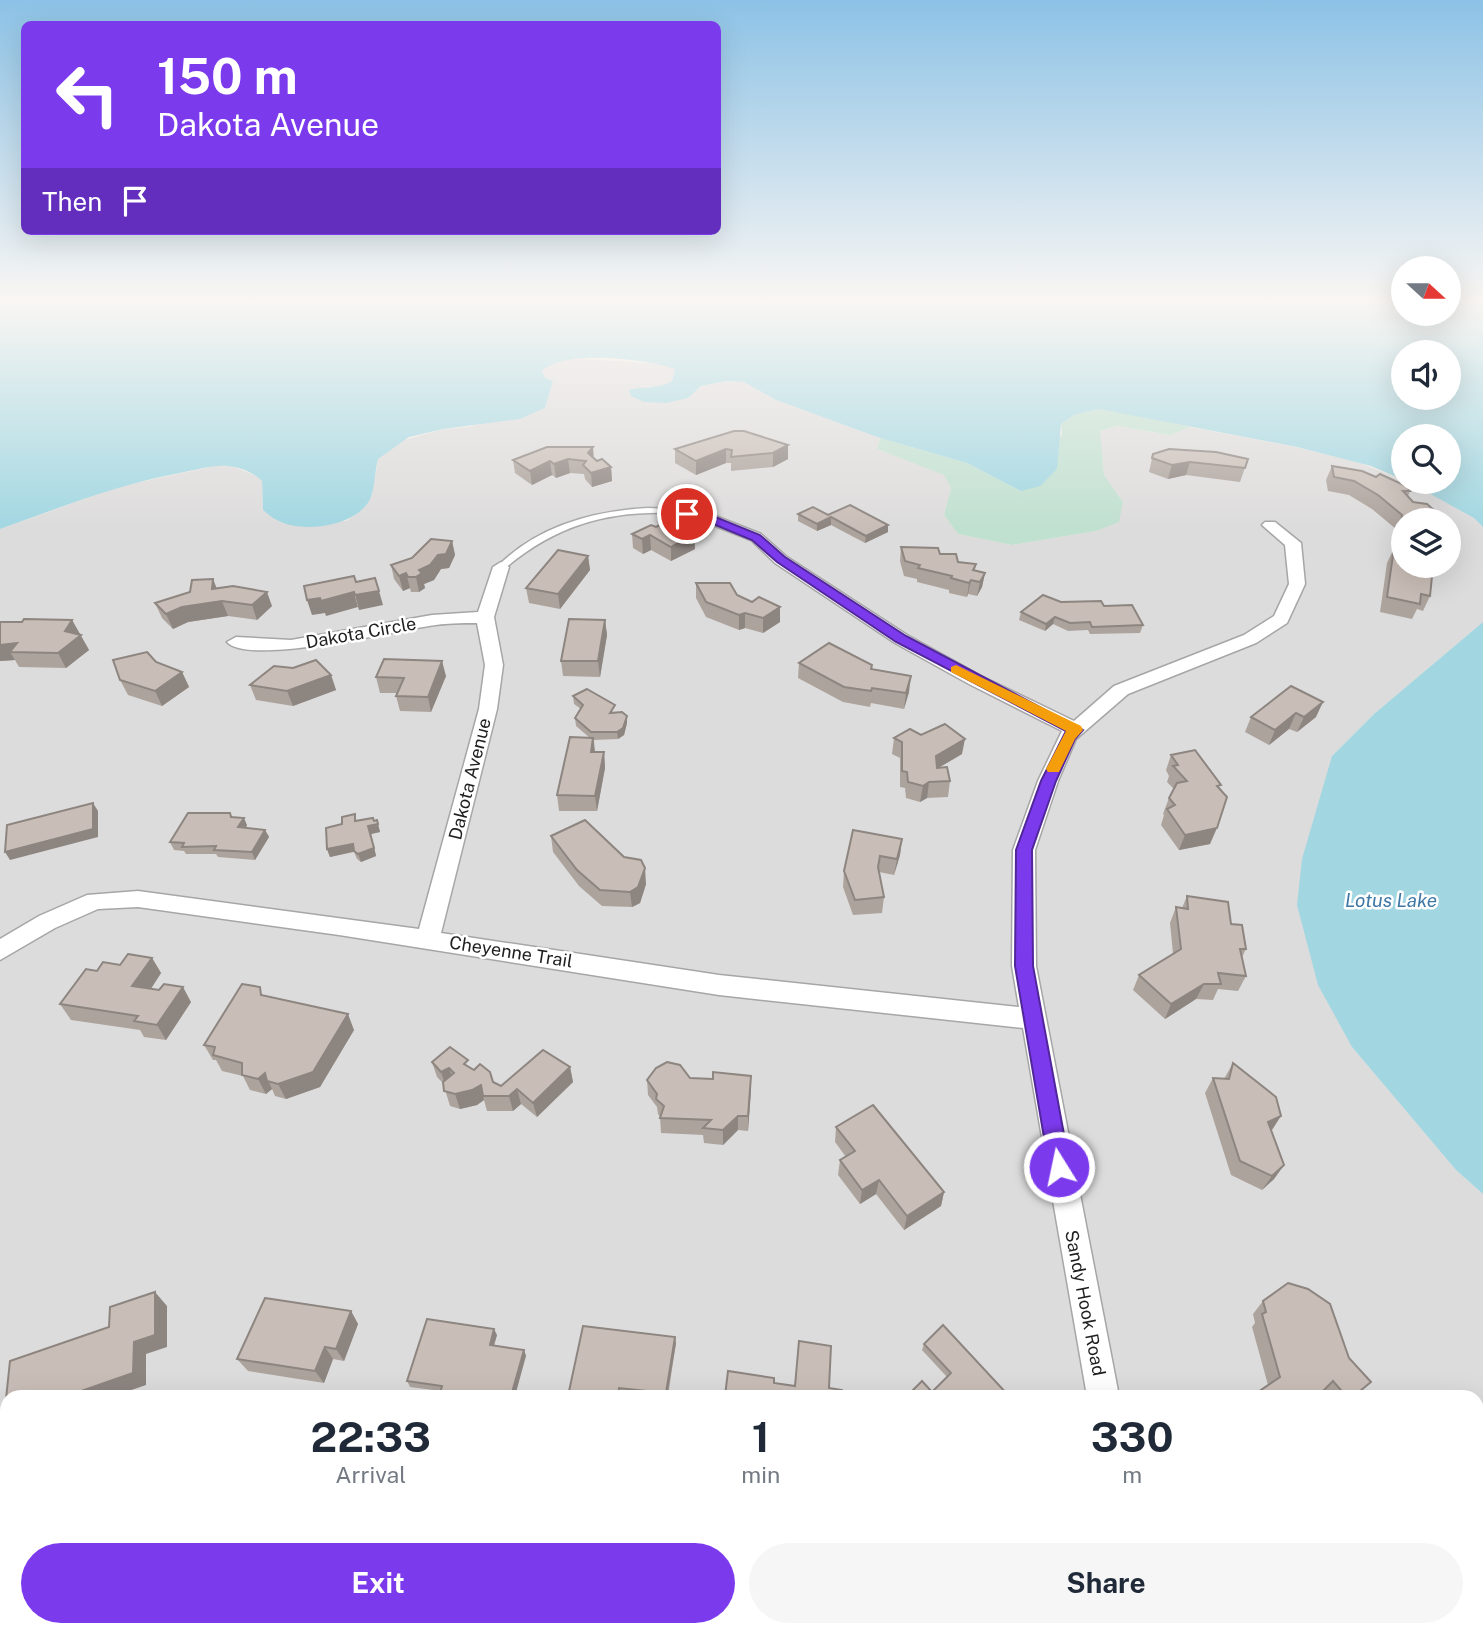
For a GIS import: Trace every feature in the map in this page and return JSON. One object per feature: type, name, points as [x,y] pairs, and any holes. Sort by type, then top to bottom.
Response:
[{"type":"street","points":[[671,511],[704,516],[756,537],[781,560],[901,639],[975,680],[1076,730]]},
{"type":"street","name":"Sandy Hook Road","points":[[1102,1390],[1024,966],[1024,850],[1048,781],[1069,736],[1121,690],[1250,639],[1281,619],[1297,584],[1293,543],[1270,524]]},
{"type":"street","points":[[485,617],[501,567]]},
{"type":"street","name":"Dakota Circle","points":[[236,642],[291,645],[432,620],[485,617]]},
{"type":"street","name":"Dakota Avenue","points":[[428,939],[488,709],[494,665],[485,617]]},
{"type":"street","name":"Cheyenne Trail","points":[[0,951],[47,922],[95,901],[138,899],[428,939],[719,985],[1033,1019]]},
{"type":"lane","points":[[501,567],[520,548],[579,521],[644,509],[671,511]]},
{"type":"shaded area","points":[[543,375],[673,375],[672,381],[664,387],[641,386],[688,398],[701,386],[727,381],[744,382],[776,400],[880,438],[877,449],[944,474],[951,488],[944,515],[958,534],[1012,545],[1096,531],[1123,502],[1104,475],[1099,431],[1117,426],[1170,435],[1190,427],[1296,447],[1360,463],[1391,476],[1391,494],[1433,494],[1457,508],[1391,508],[1391,578],[1461,578],[1461,510],[1483,527],[1483,622],[1374,714],[1332,756],[1352,1047],[1456,1170],[1483,1194],[1483,1390],[0,1390],[0,529],[118,487],[214,466],[231,466],[257,476],[262,481],[263,510],[346,521],[355,515],[372,495],[378,459],[401,441],[443,429],[468,427],[545,408],[553,381]]},
{"type":"green space","points":[[1099,409],[1129,412],[1190,427],[1170,435],[1117,426],[1100,431],[1104,475],[1123,502],[1119,522],[1096,531],[1012,545],[958,534],[944,515],[951,488],[944,475],[877,449],[880,438],[967,463],[1021,491],[1062,434],[1061,424],[1074,415]]},
{"type":"water","points":[[0,375],[544,375],[553,381],[545,408],[520,419],[443,429],[409,437],[378,459],[371,497],[364,507],[355,515],[328,525],[300,527],[271,517],[263,510],[262,481],[242,469],[222,466],[204,468],[134,483],[0,529]]},
{"type":"water","points":[[673,375],[1391,375],[1391,410],[1461,410],[1461,375],[1483,375],[1483,527],[1461,511],[1461,508],[1456,508],[1431,494],[1461,494],[1461,424],[1391,424],[1391,475],[1371,466],[1297,447],[1099,409],[1074,415],[1061,424],[1057,469],[1040,486],[1021,491],[967,463],[880,438],[776,400],[744,382],[727,381],[701,386],[688,398],[666,403],[644,402],[631,396],[629,390],[672,381]]},
{"type":"water","name":"Lotus Lake","points":[[1483,622],[1483,1194],[1456,1170],[1352,1047],[1318,985],[1297,905],[1302,859],[1332,756],[1374,714]]},
{"type":"building","points":[[734,431],[744,431],[788,445],[773,453],[731,457],[732,450],[726,449],[696,461],[675,449]]},
{"type":"building","points":[[547,447],[593,447],[588,453],[597,461],[602,459],[611,467],[591,473],[583,465],[586,461],[568,459],[554,464],[550,461],[530,471],[513,460]]},
{"type":"building","points":[[1169,449],[1216,452],[1248,459],[1245,468],[1190,462],[1172,465],[1152,458],[1153,454]]},
{"type":"building","points":[[1332,466],[1362,471],[1376,477],[1380,474],[1391,479],[1391,494],[1406,494],[1413,502],[1427,504],[1432,508],[1394,508],[1354,481],[1334,477]]},
{"type":"building","points":[[850,505],[888,525],[866,536],[831,517],[817,524],[798,514],[813,507],[828,515]]},
{"type":"building","points":[[669,521],[694,535],[671,547],[650,535],[642,539],[632,534],[651,525],[656,527]]},
{"type":"building","points":[[431,539],[452,541],[446,554],[438,555],[430,565],[419,570],[422,573],[416,577],[408,577],[406,573],[399,576],[391,565],[412,558]]},
{"type":"building","points":[[901,547],[938,548],[940,554],[956,554],[958,562],[976,564],[973,570],[985,573],[980,582],[971,580],[969,583],[918,568],[920,565],[905,561]]},
{"type":"building","points":[[558,550],[588,556],[558,594],[526,588]]},
{"type":"building","points":[[1391,569],[1391,578],[1432,578],[1430,596],[1421,594],[1420,604],[1387,597]]},
{"type":"building","points":[[354,576],[356,582],[375,578],[379,591],[355,595],[354,592],[321,601],[320,598],[307,600],[304,586]]},
{"type":"building","points":[[213,579],[212,589],[233,586],[267,592],[252,605],[222,601],[182,607],[166,614],[155,603],[190,592],[192,580]]},
{"type":"building","points":[[696,583],[730,583],[737,595],[752,602],[759,597],[780,607],[763,618],[745,613],[739,615],[706,602]]},
{"type":"building","points":[[1043,595],[1061,602],[1101,601],[1104,606],[1132,605],[1143,625],[1092,627],[1090,622],[1070,623],[1055,617],[1046,624],[1021,612]]},
{"type":"building","points":[[24,619],[72,620],[65,631],[81,635],[58,653],[10,652],[17,643],[0,645],[0,622],[22,622]]},
{"type":"building","points":[[569,619],[605,620],[598,661],[561,661]]},
{"type":"building","points":[[829,643],[872,665],[871,669],[911,676],[906,693],[844,687],[799,663]]},
{"type":"building","points":[[147,652],[156,662],[182,672],[155,691],[120,680],[113,660]]},
{"type":"building","points":[[384,659],[442,661],[428,697],[396,696],[404,678],[376,677]]},
{"type":"building","points":[[316,660],[331,675],[287,691],[250,685],[274,666],[293,668]]},
{"type":"building","points":[[1291,686],[1323,702],[1304,717],[1296,713],[1275,730],[1251,717]]},
{"type":"building","points":[[587,689],[615,705],[610,713],[622,712],[627,716],[623,728],[617,732],[591,732],[575,718],[583,705],[573,696]]},
{"type":"building","points":[[945,724],[965,739],[936,756],[937,768],[947,767],[950,781],[929,782],[923,786],[908,782],[907,772],[902,771],[902,742],[894,738],[910,729],[921,735]]},
{"type":"building","points":[[570,737],[593,738],[591,752],[604,752],[595,796],[557,795]]},
{"type":"building","points":[[1195,750],[1227,797],[1217,828],[1185,835],[1167,809],[1175,805],[1169,798],[1177,783],[1187,781],[1173,766],[1178,765],[1171,755]]},
{"type":"building","points":[[93,803],[93,829],[5,852],[7,825]]},
{"type":"building","points":[[188,813],[230,813],[231,817],[244,818],[238,827],[265,830],[252,852],[214,850],[216,846],[182,847],[184,843],[170,842]]},
{"type":"building","points":[[355,814],[355,821],[373,818],[374,821],[377,820],[378,824],[368,826],[374,848],[358,854],[354,851],[353,844],[327,849],[326,828],[342,824],[342,817]]},
{"type":"building","points":[[585,820],[624,857],[641,860],[645,868],[638,887],[630,892],[600,890],[577,870],[551,836]]},
{"type":"building","points":[[853,830],[902,839],[897,859],[880,856],[878,867],[884,897],[855,900],[844,871]]},
{"type":"building","points":[[1187,896],[1228,902],[1231,924],[1242,925],[1246,949],[1240,949],[1246,976],[1218,973],[1221,984],[1204,984],[1171,1004],[1139,975],[1181,949],[1176,907],[1188,909]]},
{"type":"building","points":[[128,954],[152,958],[132,986],[159,990],[164,984],[183,987],[157,1025],[134,1021],[138,1016],[60,1004],[86,969],[97,971],[103,962],[120,965]]},
{"type":"building","points":[[242,984],[260,987],[261,995],[348,1014],[313,1072],[278,1084],[267,1081],[265,1073],[258,1079],[242,1075],[242,1063],[213,1055],[215,1047],[204,1045]]},
{"type":"building","points":[[450,1047],[468,1060],[464,1064],[474,1070],[480,1064],[490,1072],[493,1082],[501,1086],[543,1050],[570,1067],[533,1103],[517,1089],[509,1096],[483,1096],[481,1085],[455,1094],[444,1091],[443,1082],[454,1073],[449,1068],[441,1072],[432,1062]]},
{"type":"building","points":[[667,1062],[680,1065],[690,1078],[713,1079],[713,1072],[751,1076],[748,1116],[738,1116],[723,1130],[703,1128],[711,1120],[660,1118],[664,1106],[656,1099],[657,1094],[647,1080],[656,1068]]},
{"type":"building","points":[[1233,1063],[1276,1097],[1281,1116],[1268,1122],[1284,1165],[1272,1176],[1240,1161],[1213,1078],[1229,1079]]},
{"type":"building","points":[[873,1105],[944,1192],[907,1216],[879,1180],[862,1190],[840,1160],[855,1151],[836,1127]]},
{"type":"building","points":[[1288,1283],[1308,1289],[1330,1304],[1349,1358],[1371,1382],[1361,1390],[1341,1390],[1333,1381],[1324,1390],[1261,1390],[1280,1377],[1262,1314],[1266,1312],[1263,1301]]},
{"type":"building","points":[[155,1292],[155,1335],[134,1342],[133,1373],[84,1390],[7,1390],[10,1361],[109,1327],[110,1307]]},
{"type":"building","points":[[265,1298],[351,1311],[336,1349],[325,1347],[315,1371],[237,1359]]},
{"type":"building","points":[[427,1319],[494,1329],[490,1345],[524,1350],[513,1390],[441,1390],[442,1386],[407,1381]]},
{"type":"building","points":[[943,1325],[1003,1390],[934,1390],[951,1373],[924,1344]]},
{"type":"building","points":[[583,1326],[675,1337],[666,1390],[569,1390]]},
{"type":"building","points":[[799,1341],[831,1346],[829,1388],[842,1390],[726,1390],[728,1371],[774,1378],[774,1383],[795,1386]]},
{"type":"building","points":[[922,1381],[930,1390],[913,1390]]},
{"type":"slow traffic","points":[[956,669],[1076,730],[1069,736],[1054,769]]},
{"type":"route","points":[[687,514],[704,516],[756,537],[781,560],[901,639],[975,680],[1076,730],[1069,736],[1048,781],[1024,850],[1024,966],[1059,1167]]}]
